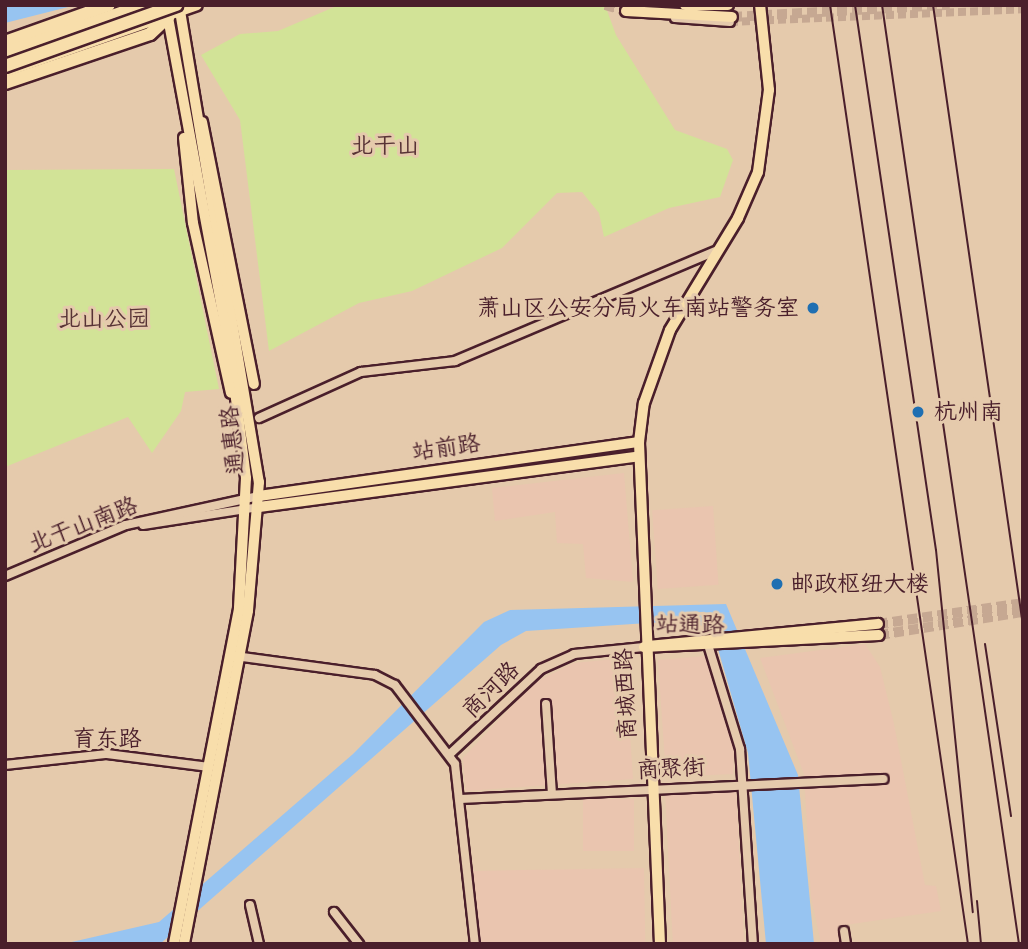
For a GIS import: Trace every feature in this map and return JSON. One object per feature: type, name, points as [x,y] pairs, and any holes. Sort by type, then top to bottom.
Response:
[{"type":"highway","points":[[7,43],[109,5]]},
{"type":"highway","points":[[5,53],[144,5]]},
{"type":"highway","points":[[5,66],[174,9]]},
{"type":"highway","points":[[11,81],[150,34],[174,9]]},
{"type":"main road","points":[[7,43],[126,5]]},
{"type":"main road","points":[[5,72],[174,9],[197,5]]},
{"type":"main road","points":[[685,5],[728,5]]},
{"type":"main road","name":"商城西路","points":[[660,944],[644,647],[639,442],[655,366],[758,172],[769,90],[760,5]]},
{"type":"main road","points":[[174,9],[193,223],[249,445]]},
{"type":"main road","name":"通惠路","points":[[174,9],[195,94],[259,501],[234,656],[193,871]]},
{"type":"main road","points":[[626,11],[662,16],[731,19]]},
{"type":"main road","points":[[195,94],[259,418],[249,445]]},
{"type":"main road","name":"站前路","points":[[259,501],[639,442]]},
{"type":"main road","name":"通惠路","points":[[193,871],[209,767],[234,656],[242,581],[249,445]]},
{"type":"main road","points":[[259,501],[639,456]]},
{"type":"main road","name":"站通路","points":[[644,647],[878,630]]},
{"type":"main road","points":[[174,944],[193,871]]},
{"type":"main road","points":[[184,944],[193,871]]},
{"type":"street","points":[[259,418],[361,372],[455,361],[715,251]]},
{"type":"street","name":"北干山南路","points":[[5,576],[113,531],[259,501]]},
{"type":"street","points":[[708,643],[740,749],[753,944]]},
{"type":"street","name":"商河路","points":[[451,753],[541,668],[574,654],[644,647]]},
{"type":"street","points":[[234,656],[384,677],[403,694],[451,753],[459,799],[475,944]]},
{"type":"street","points":[[546,704],[552,794]]},
{"type":"street","name":"育东路","points":[[5,765],[107,754],[209,767]]},
{"type":"street","name":"商聚街","points":[[459,799],[884,779]]},
{"type":"street","points":[[250,905],[259,944]]},
{"type":"street","points":[[334,912],[359,944]]},
{"type":"street","points":[[845,930],[846,944]]},
{"type":"shaded area","points":[[624,473],[633,582],[586,578],[583,544],[557,543],[555,512],[495,521],[492,488]]},
{"type":"shaded area","points":[[713,506],[719,585],[658,589],[652,510]]},
{"type":"shaded area","points":[[865,644],[880,667],[894,724],[925,885],[936,886],[941,911],[838,926],[840,944],[821,944],[811,896],[804,774],[760,658]]},
{"type":"shaded area","points":[[705,656],[734,747],[733,774],[666,777],[658,660]]},
{"type":"shaded area","points":[[625,658],[633,779],[466,791],[463,758],[534,683],[574,663]]},
{"type":"shaded area","points":[[736,791],[744,944],[673,944],[665,795]]},
{"type":"shaded area","points":[[583,799],[634,799],[634,851],[583,851]]},
{"type":"shaded area","points":[[644,868],[645,944],[474,944],[473,871]]},
{"type":"green space","name":"北干山","points":[[339,5],[605,5],[616,35],[675,130],[727,149],[733,160],[720,197],[669,208],[604,237],[599,213],[582,192],[557,193],[502,248],[412,291],[359,303],[269,351],[240,120],[201,55],[240,34],[278,31]]},
{"type":"green space","name":"北山公园","points":[[174,169],[219,389],[185,392],[181,411],[152,453],[128,417],[5,467],[5,170]]},
{"type":"water","points":[[5,5],[76,5],[5,23]]},
{"type":"water","points":[[726,604],[798,775],[814,944],[766,944],[748,753],[714,635],[694,620],[526,631],[501,645],[160,944],[63,944],[159,922],[353,754],[484,622],[510,610]]},
{"type":"tunnel","points":[[605,5],[626,11]]},
{"type":"tunnel","points":[[732,17],[950,5]]},
{"type":"tunnel","points":[[730,22],[1023,9]]},
{"type":"tunnel","points":[[878,624],[1023,603]]},
{"type":"tunnel","points":[[879,635],[1023,612]]},
{"type":"railway","points":[[830,5],[968,944]]},
{"type":"railway","points":[[855,5],[936,550],[973,912]]},
{"type":"railway","points":[[882,5],[1019,944]]},
{"type":"railway","points":[[933,5],[1023,626]]},
{"type":"railway","points":[[985,644],[1011,816]]},
{"type":"railway","points":[[977,901],[981,944]]},
{"type":"place","name":"萧山区公安分局火车南站警务室","points":[[813,308]]},
{"type":"place","name":"杭州南","points":[[918,412]]},
{"type":"place","name":"邮政枢纽大楼","points":[[777,584]]}]
